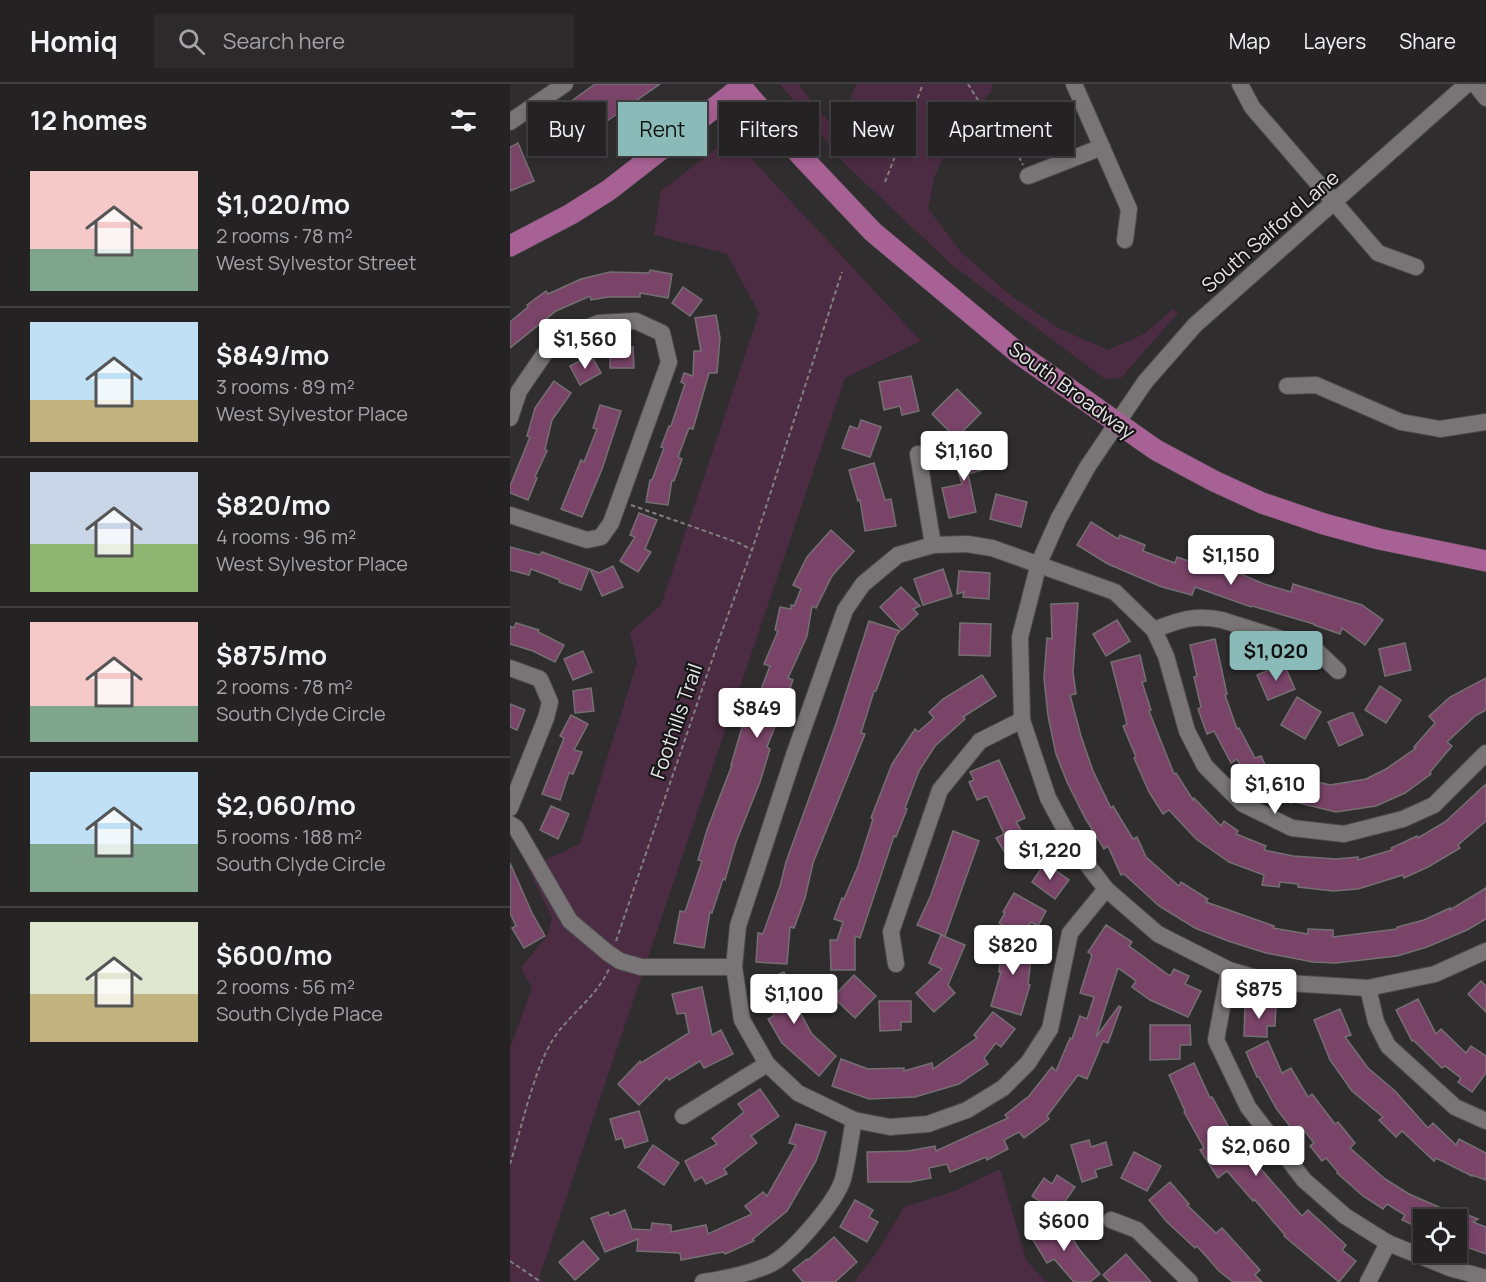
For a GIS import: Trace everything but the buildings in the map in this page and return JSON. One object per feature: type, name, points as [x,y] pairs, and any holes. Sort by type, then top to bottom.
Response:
[{"type":"main road","points":[[510,246],[571,214],[609,190],[742,85]]},
{"type":"main road","name":"South Broadway","points":[[742,85],[809,165],[873,232],[1018,353],[1156,450],[1262,503],[1324,524],[1379,539],[1486,561]]},
{"type":"street","points":[[510,122],[565,84]]},
{"type":"street","points":[[1074,84],[1129,208],[1125,240]]},
{"type":"street","points":[[1240,84],[1252,107],[1378,253],[1416,267]]},
{"type":"street","name":"South Salford Lane","points":[[1467,84],[1195,325],[1145,382],[1088,466],[1059,518],[1039,563],[1020,638],[1022,720],[1048,798],[1076,850],[1106,889],[1158,934],[1229,970],[1270,982],[1368,988],[1435,974],[1486,951]]},
{"type":"street","points":[[1475,84],[1486,98]]},
{"type":"street","points":[[1028,176],[1102,147]]},
{"type":"street","points":[[510,418],[519,391],[545,353],[573,333],[599,323],[636,321],[662,333],[669,362],[611,523],[601,537],[587,540],[510,515]]},
{"type":"street","points":[[1287,386],[1316,385],[1401,422],[1440,429],[1486,422]]},
{"type":"street","points":[[918,454],[933,545]]},
{"type":"street","points":[[1106,889],[1070,933],[1050,1029],[1028,1063],[1004,1088],[967,1110],[927,1124],[890,1127],[854,1120],[798,1093],[767,1064],[742,1020],[734,967],[738,926],[844,610],[863,584],[898,555],[933,545],[967,544],[992,548],[1115,592],[1154,630],[1166,656],[1187,731],[1205,766],[1242,804],[1292,828],[1344,834],[1402,819],[1434,805],[1486,753]]},
{"type":"street","points":[[1154,630],[1177,620],[1207,617],[1222,620],[1316,650],[1338,671]]},
{"type":"street","points":[[510,668],[540,679],[550,702],[546,718],[510,808]]},
{"type":"street","points":[[896,963],[891,932],[940,790],[980,741],[1022,720]]},
{"type":"street","points":[[510,824],[516,828],[570,921],[614,957],[641,967],[734,967]]},
{"type":"street","points":[[1229,970],[1216,1040],[1248,1107],[1304,1180],[1345,1216],[1388,1242],[1450,1268],[1486,1278]]},
{"type":"street","points":[[1368,988],[1376,1022],[1388,1046],[1455,1107],[1486,1121]]},
{"type":"street","points":[[683,1116],[767,1064]]},
{"type":"street","points":[[703,1282],[725,1279],[771,1264],[807,1234],[829,1206],[842,1180],[854,1120]]},
{"type":"street","points":[[1111,1220],[1137,1230],[1190,1282]]},
{"type":"street","points":[[1368,1282],[1388,1242]]},
{"type":"path","points":[[885,182],[923,84]]},
{"type":"path","points":[[968,84],[981,105],[1005,127],[1028,176]]},
{"type":"path","name":"Foothills Trail","points":[[510,1164],[541,1063],[552,1041],[595,992],[614,957],[615,943],[720,634],[752,550],[842,272]]},
{"type":"path","points":[[619,501],[684,522],[740,543],[752,550]]},
{"type":"path","points":[[510,1261],[541,1282]]},
{"type":"shaded area","points":[[780,84],[798,84],[813,102],[795,102]]},
{"type":"shaded area","points":[[856,84],[992,84],[991,93],[984,98],[987,102],[928,102],[928,156],[944,156],[935,175],[928,208],[961,252],[1009,294],[1060,329],[1108,350],[1144,334],[1173,309],[1178,313],[1121,378],[1105,379],[951,264],[838,156],[916,156],[916,102],[849,102]]},
{"type":"shaded area","points":[[819,110],[831,124],[831,147],[819,132]]},
{"type":"shaded area","points":[[719,146],[719,156],[749,156],[921,341],[845,378],[539,1278],[543,1282],[510,1282],[510,1048],[532,988],[521,968],[547,936],[552,918],[528,868],[580,844],[637,663],[630,632],[661,605],[759,313],[727,254],[654,235],[661,191]]},
{"type":"shaded area","points":[[1000,1169],[1026,1260],[1047,1282],[854,1282],[879,1249],[904,1207],[957,1190]]}]
